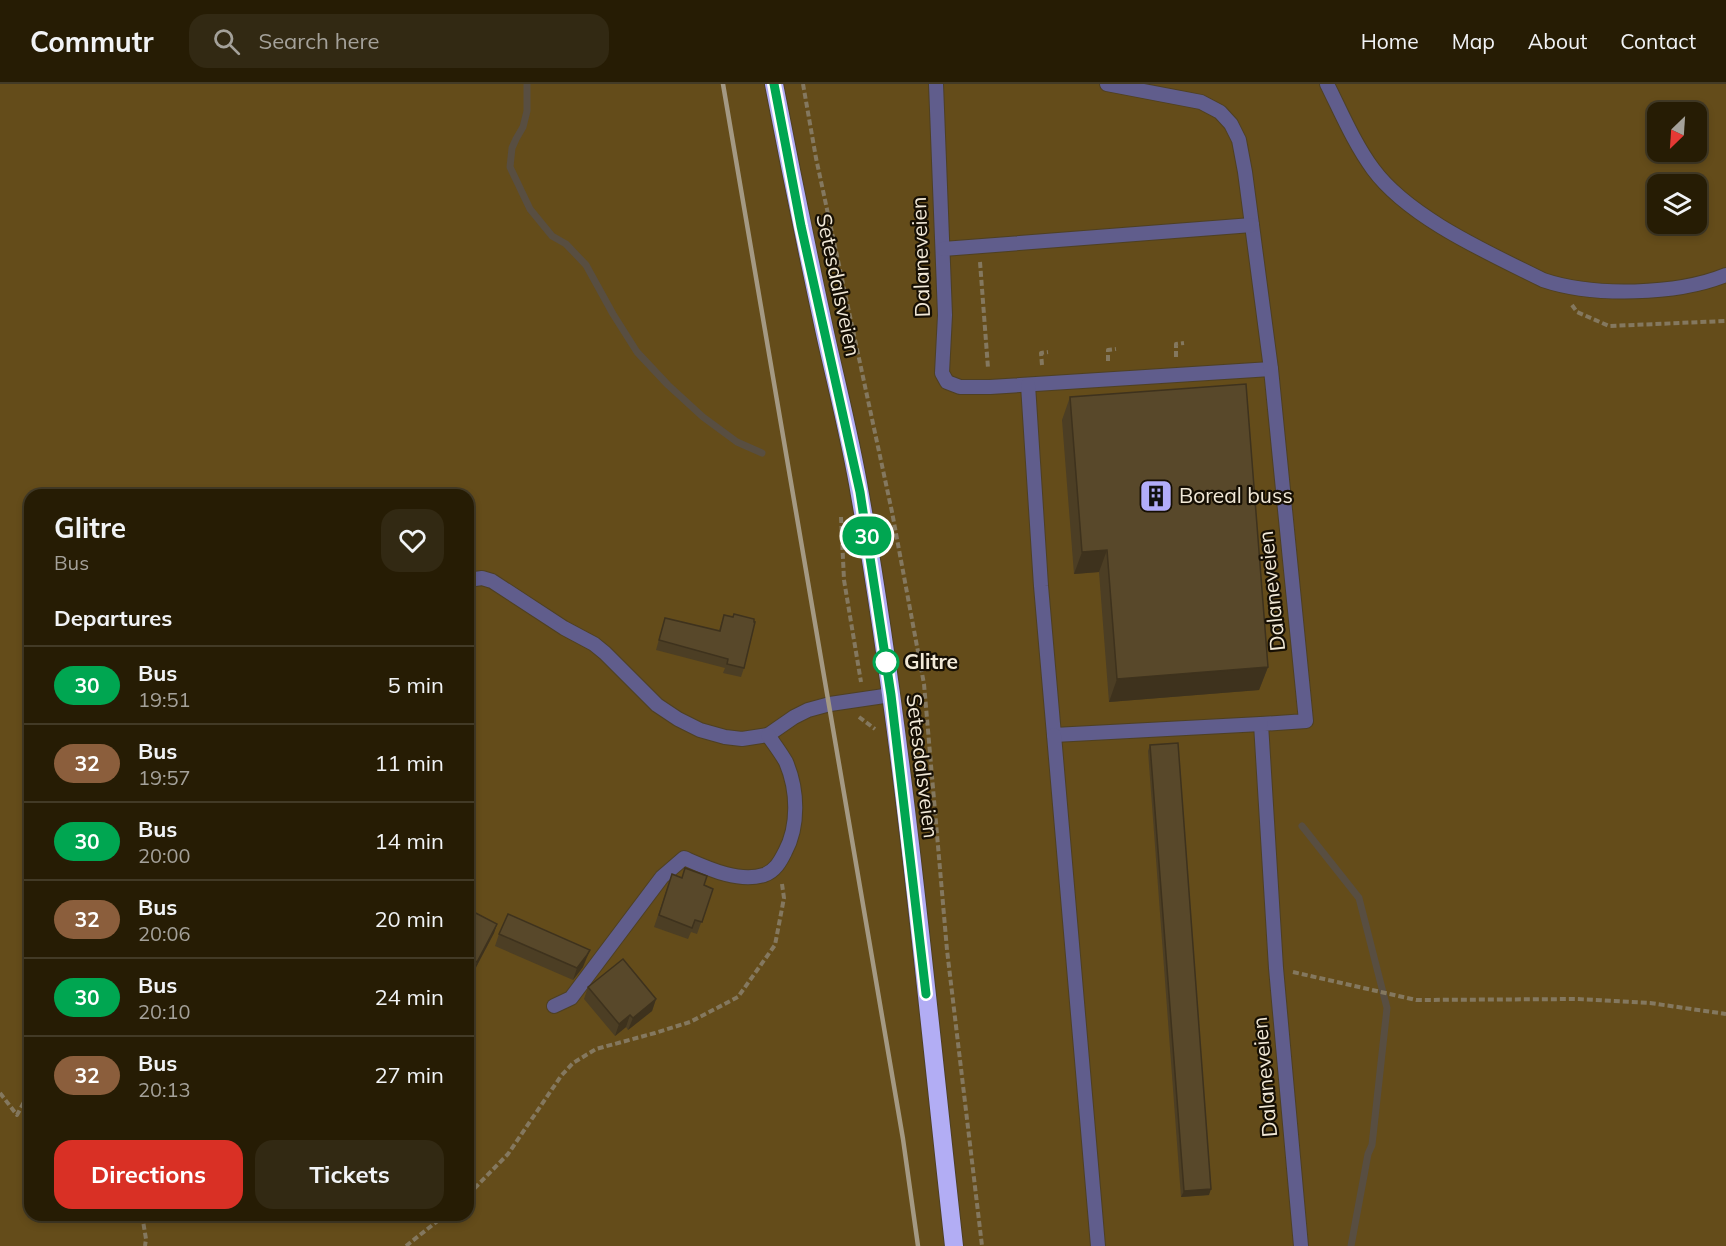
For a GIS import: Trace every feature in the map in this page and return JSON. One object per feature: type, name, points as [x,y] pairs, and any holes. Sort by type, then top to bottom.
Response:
[{"type":"highway","name":"Setesdalsveien","points":[[774,84],[801,226],[860,492],[891,695],[954,1246]]},
{"type":"lane","name":"Dalaneveien","points":[[936,84],[945,315],[942,373],[947,382],[960,387],[990,387],[1271,369],[1306,721],[1054,735]]},
{"type":"lane","points":[[1107,84],[1201,102],[1220,112],[1231,124],[1239,140],[1245,172],[1271,369]]},
{"type":"lane","points":[[1327,84],[1374,170],[1393,190],[1444,228],[1543,280],[1587,289],[1650,291],[1693,285],[1726,275]]},
{"type":"lane","points":[[943,249],[1252,225]]},
{"type":"lane","points":[[1028,385],[1041,586],[1098,1246]]},
{"type":"lane","points":[[474,579],[482,578],[492,581],[564,628],[594,644],[657,705],[678,719],[700,730],[725,737],[742,739],[768,735],[808,710],[830,704],[891,695]]},
{"type":"lane","name":"Dalaneveien","points":[[1262,724],[1276,968],[1301,1246]]},
{"type":"lane","points":[[554,1006],[571,998],[662,877],[684,858],[699,865],[740,877],[762,876],[778,866],[792,835],[796,804],[786,762],[768,735]]},
{"type":"path","points":[[979,247],[990,387]]},
{"type":"path","points":[[1556,284],[1577,312],[1609,326],[1726,321]]},
{"type":"path","points":[[841,516],[844,580],[863,699]]},
{"type":"path","points":[[474,1189],[508,1154],[561,1076],[573,1063],[596,1049],[655,1034],[690,1022],[738,997],[775,945],[784,898],[778,866]]},
{"type":"path","points":[[1276,968],[1416,1000],[1577,999],[1650,1004],[1726,1014]]},
{"type":"path","points":[[0,1093],[18,1115],[24,1103]]},
{"type":"path","points":[[143,1221],[145,1246]]},
{"type":"path","points":[[406,1246],[437,1221]]},
{"type":"shaded area","points":[[0,84],[1726,84],[1726,1246],[0,1246]]},
{"type":"building","name":"Boreal buss","points":[[1246,384],[1268,667],[1117,679],[1107,550],[1082,552],[1070,397]]},
{"type":"building","points":[[734,614],[754,619],[755,622],[744,668],[727,664],[728,659],[659,640],[665,618],[720,631],[724,615],[733,617]]},
{"type":"building","points":[[1178,743],[1211,1189],[1184,1191],[1150,745]]},
{"type":"building","points":[[685,868],[707,876],[704,885],[713,889],[702,922],[695,920],[692,928],[659,915],[672,874],[682,878]]},
{"type":"building","points":[[474,912],[497,924],[477,962],[474,960]]},
{"type":"building","points":[[508,914],[590,950],[577,968],[499,934]]},
{"type":"building","points":[[623,959],[656,999],[633,1018],[630,1015],[619,1024],[588,987]]},
{"type":"waterway","points":[[527,84],[527,111],[523,127],[512,148],[510,167],[530,209],[552,236],[566,244],[586,265],[637,352],[668,385],[703,417],[737,442],[762,453]]},
{"type":"waterway","points":[[1302,826],[1359,898],[1387,1008],[1372,1145],[1368,1154],[1351,1246]]},
{"type":"railway","points":[[723,84],[903,1139],[918,1246]]},
{"type":"bus line","name":"30","points":[[774,84],[801,226],[860,492],[891,695],[926,994]]},
{"type":"place","name":"Boreal buss","points":[[1156,496]]},
{"type":"place","name":"Glitre","points":[[886,662]]}]
